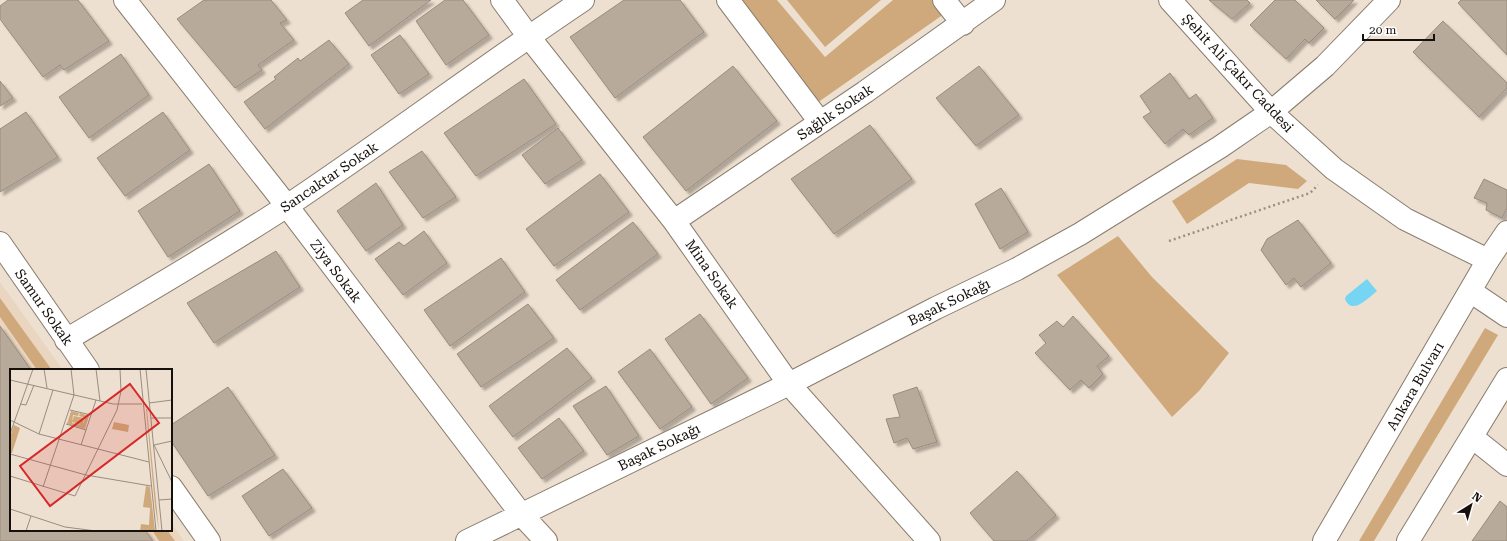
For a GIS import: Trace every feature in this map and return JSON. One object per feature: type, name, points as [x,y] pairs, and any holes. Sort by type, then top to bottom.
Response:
[{"type":"street","name":"Ziya Sokak","points":[[125,0],[287,206],[521,514],[546,541]]},
{"type":"street","name":"Mina Sokak","points":[[502,0],[529,37],[674,221],[788,384],[929,541]]},
{"type":"street","name":"Sancaktar Sokak","points":[[66,340],[196,264],[287,206],[413,120],[583,0]]},
{"type":"street","points":[[728,0],[820,122]]},
{"type":"street","points":[[944,0],[963,24]]},
{"type":"street","name":"Sağlık Sokak","points":[[674,221],[963,24],[994,0]]},
{"type":"street","name":"Şehit Ali Çakır Caddesi","points":[[1170,0],[1271,112],[1334,169],[1405,219],[1488,260]]},
{"type":"street","name":"Başak Sokağı","points":[[467,541],[788,384],[936,308],[1017,269],[1080,234],[1220,147],[1271,112],[1325,66],[1389,0]]},
{"type":"street","name":"Ankara Bulvarı","points":[[1324,541],[1488,260],[1507,232]]},
{"type":"street","name":"Samur Sokak","points":[[0,243],[87,369]]},
{"type":"street","points":[[1470,291],[1507,316]]},
{"type":"street","points":[[1408,541],[1507,379]]},
{"type":"street","points":[[1472,437],[1507,465]]},
{"type":"street","points":[[172,488],[209,541]]},
{"type":"path","points":[[1169,241],[1310,193],[1334,169]]},
{"type":"shaded area","points":[[741,0],[777,0],[825,57],[893,0],[932,0],[944,14],[817,103]]},
{"type":"shaded area","points":[[787,0],[881,0],[825,47]]},
{"type":"shaded area","points":[[1237,159],[1286,165],[1307,181],[1298,189],[1249,183],[1187,224],[1172,201]]},
{"type":"shaded area","points":[[1118,236],[1152,277],[1229,353],[1199,391],[1172,417],[1057,275]]},
{"type":"shaded area","points":[[0,282],[62,369],[10,369],[10,531],[172,531],[172,524],[184,541],[0,541]]},
{"type":"shaded area","points":[[0,298],[51,369],[36,369],[0,317]]},
{"type":"shaded area","points":[[1485,328],[1498,335],[1374,541],[1359,541]]},
{"type":"shaded area","points":[[153,531],[168,531],[175,541],[159,541]]},
{"type":"water","points":[[1367,279],[1377,291],[1356,306],[1348,304],[1345,299],[1346,296]]},
{"type":"building","points":[[8,0],[78,0],[109,41],[64,70],[60,65],[43,77],[0,19],[0,6]]},
{"type":"building","points":[[204,0],[271,0],[287,20],[280,23],[294,40],[258,65],[262,70],[235,88],[177,19]]},
{"type":"building","points":[[363,0],[431,0],[369,46],[345,13]]},
{"type":"building","points":[[445,0],[463,0],[489,35],[446,65],[416,21]]},
{"type":"building","points":[[624,0],[680,0],[704,32],[615,98],[570,37]]},
{"type":"building","points":[[1209,0],[1247,0],[1250,3],[1232,19]]},
{"type":"building","points":[[1275,0],[1295,0],[1324,28],[1309,43],[1305,39],[1286,59],[1250,25]]},
{"type":"building","points":[[1316,0],[1354,0],[1335,19]]},
{"type":"building","points":[[1461,0],[1507,0],[1507,55],[1458,3]]},
{"type":"building","points":[[1443,21],[1507,83],[1507,88],[1479,117],[1413,52]]},
{"type":"building","points":[[400,35],[429,74],[399,94],[371,55]]},
{"type":"building","points":[[329,40],[349,64],[265,129],[244,102],[276,79],[274,77],[298,58],[300,61]]},
{"type":"building","points":[[121,54],[149,95],[89,138],[59,97]]},
{"type":"building","points":[[733,66],[777,121],[686,191],[643,137]]},
{"type":"building","points":[[979,66],[1019,115],[976,146],[936,98]]},
{"type":"building","points":[[1170,73],[1189,99],[1196,94],[1213,118],[1189,135],[1183,129],[1165,144],[1143,117],[1151,112],[1140,96]]},
{"type":"building","points":[[524,79],[556,124],[476,176],[444,133]]},
{"type":"building","points":[[0,81],[13,98],[0,106]]},
{"type":"building","points":[[26,112],[58,157],[0,192],[0,129]]},
{"type":"building","points":[[163,112],[190,150],[125,196],[97,158]]},
{"type":"building","points":[[870,125],[912,179],[834,234],[791,179]]},
{"type":"building","points":[[558,128],[582,160],[545,184],[522,155]]},
{"type":"building","points":[[422,151],[456,197],[423,218],[389,172]]},
{"type":"building","points":[[209,164],[240,211],[168,257],[138,211]]},
{"type":"building","points":[[600,174],[629,212],[554,266],[526,229]]},
{"type":"building","points":[[1484,179],[1507,190],[1507,208],[1502,218],[1486,210],[1487,203],[1474,198]]},
{"type":"building","points":[[376,183],[403,225],[366,251],[337,211]]},
{"type":"building","points":[[1001,188],[1028,232],[1000,249],[975,204]]},
{"type":"building","points":[[1298,220],[1331,263],[1301,287],[1294,278],[1286,285],[1261,250],[1267,239]]},
{"type":"building","points":[[633,222],[658,254],[580,310],[556,280]]},
{"type":"building","points":[[424,231],[447,263],[403,295],[375,259],[399,242],[404,246]]},
{"type":"building","points":[[276,251],[300,287],[214,343],[187,303]]},
{"type":"building","points":[[501,258],[525,292],[450,346],[424,310]]},
{"type":"building","points":[[528,304],[554,338],[481,387],[457,354]]},
{"type":"building","points":[[700,314],[748,378],[711,404],[665,339]]},
{"type":"building","points":[[1073,316],[1109,356],[1097,366],[1103,374],[1089,388],[1081,380],[1070,390],[1035,353],[1046,343],[1039,335],[1057,321],[1063,327]]},
{"type":"building","points":[[0,326],[30,369],[10,369],[10,531],[146,531],[153,541],[0,541]]},
{"type":"building","points":[[567,348],[592,378],[513,437],[489,406]]},
{"type":"building","points":[[650,349],[692,407],[660,429],[618,372]]},
{"type":"building","points":[[606,386],[639,436],[607,455],[573,406]]},
{"type":"building","points":[[228,387],[275,455],[208,496],[172,442],[172,424]]},
{"type":"building","points":[[917,387],[937,442],[913,449],[907,438],[894,443],[886,419],[900,417],[893,395]]},
{"type":"building","points":[[559,418],[584,451],[542,479],[518,448]]},
{"type":"building","points":[[283,469],[312,508],[269,536],[242,496]]},
{"type":"building","points":[[1017,471],[1056,515],[1027,541],[994,541],[970,513]]},
{"type":"building","points":[[1500,501],[1507,507],[1507,541],[1472,541]]}]
